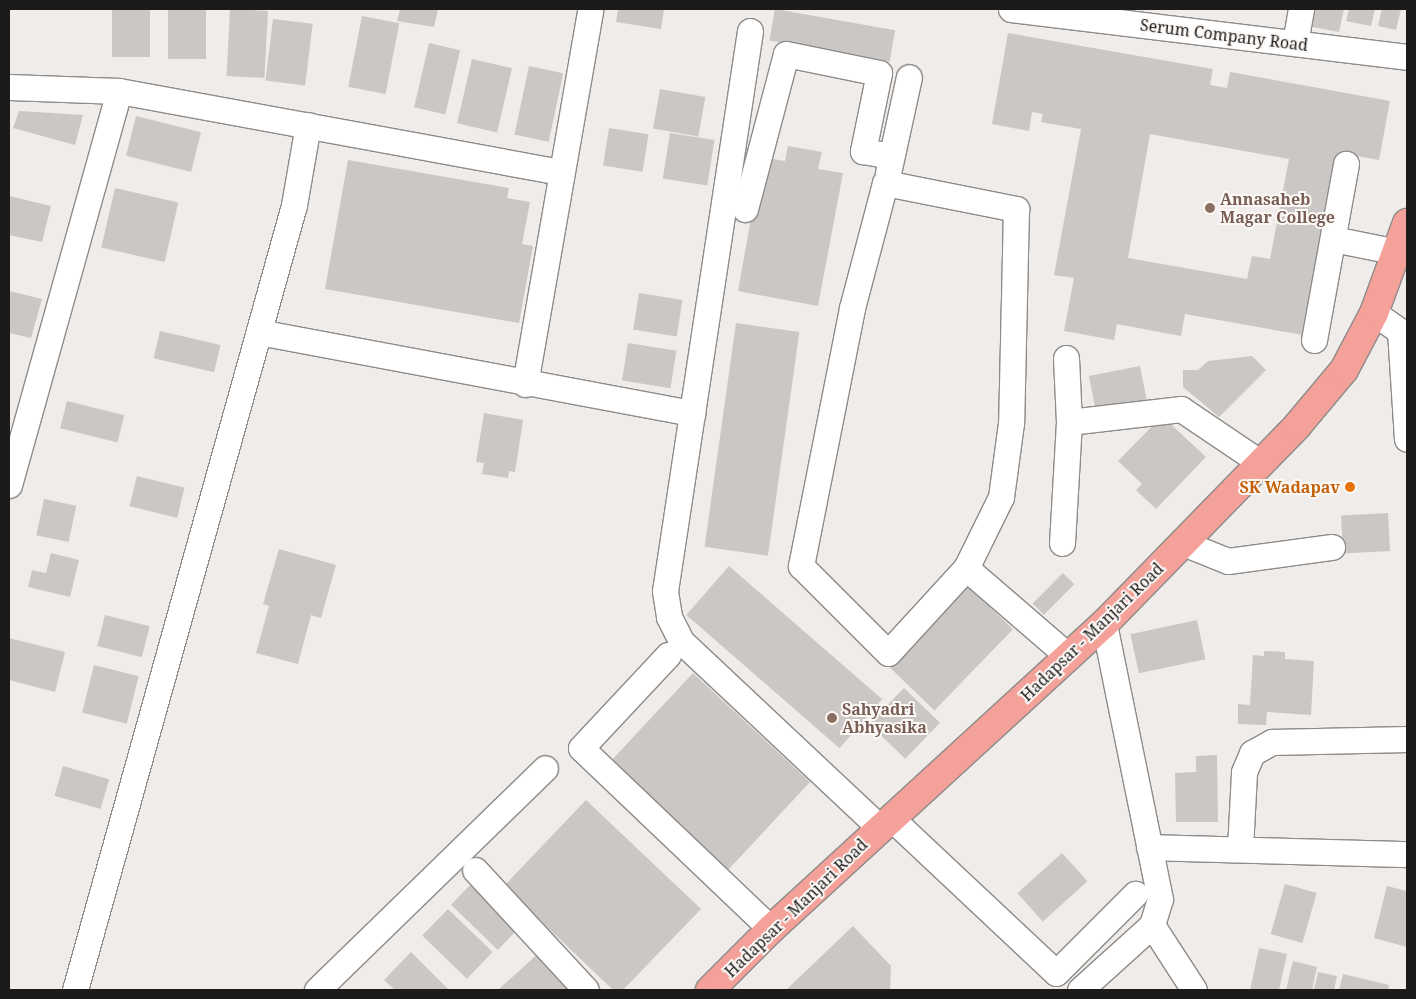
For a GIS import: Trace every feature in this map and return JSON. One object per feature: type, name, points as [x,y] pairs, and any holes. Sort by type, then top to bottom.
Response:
[{"type":"main road","name":"Hadapsar - Manjari Road","points":[[710,990],[771,929],[1104,624],[1261,462],[1344,370],[1374,313],[1398,252],[1407,223]]},
{"type":"street","name":"Serum Company Road","points":[[1011,9],[1096,14],[1407,58]]},
{"type":"street","points":[[1295,43],[1301,9]]},
{"type":"street","points":[[525,384],[590,11]]},
{"type":"street","points":[[750,31],[665,591],[669,617],[681,641],[1056,973],[1135,894]]},
{"type":"street","points":[[745,209],[786,54],[880,73],[863,151],[891,156]]},
{"type":"street","points":[[885,183],[1016,210],[1011,423],[1001,497],[966,568],[888,653],[801,566],[852,308],[885,183],[909,77]]},
{"type":"street","points":[[9,87],[119,90],[562,172]]},
{"type":"street","points":[[9,485],[119,90]]},
{"type":"street","points":[[75,990],[294,204],[308,125]]},
{"type":"street","points":[[1314,340],[1346,164]]},
{"type":"street","points":[[1333,239],[1398,252]]},
{"type":"street","points":[[1374,313],[1404,330],[1407,439]]},
{"type":"street","points":[[259,332],[525,384],[693,413]]},
{"type":"street","points":[[1062,543],[1069,422],[1066,358]]},
{"type":"street","points":[[1069,422],[1181,409],[1261,462]]},
{"type":"street","points":[[1183,543],[1228,562],[1332,547]]},
{"type":"street","points":[[966,568],[1069,657]]},
{"type":"street","points":[[1080,990],[1152,924],[1160,898],[1104,624]]},
{"type":"street","points":[[668,655],[581,748],[771,929]]},
{"type":"street","points":[[1240,849],[1244,772],[1252,753],[1272,742],[1407,739]]},
{"type":"street","points":[[316,990],[545,768]]},
{"type":"street","points":[[1150,847],[1407,854]]},
{"type":"street","points":[[475,870],[586,990]]},
{"type":"street","points":[[1152,924],[1194,990]]},
{"type":"building","points":[[112,9],[150,9],[150,57],[112,57]]},
{"type":"building","points":[[168,9],[206,9],[206,59],[168,59]]},
{"type":"building","points":[[230,9],[268,11],[264,78],[226,76]]},
{"type":"building","points":[[400,9],[438,9],[434,27],[397,21]]},
{"type":"building","points":[[618,9],[664,9],[661,29],[616,22]]},
{"type":"building","points":[[775,9],[895,30],[890,62],[769,41]]},
{"type":"building","points":[[1305,9],[1344,9],[1339,32],[1302,25]]},
{"type":"building","points":[[1349,9],[1375,9],[1371,26],[1346,21]]},
{"type":"building","points":[[1382,9],[1401,9],[1396,30],[1378,26]]},
{"type":"building","points":[[362,16],[399,23],[386,94],[348,87]]},
{"type":"building","points":[[273,19],[313,24],[305,85],[265,81]]},
{"type":"building","points":[[1008,33],[1213,69],[1210,85],[1227,88],[1230,72],[1390,101],[1379,160],[1341,153],[1308,336],[1185,314],[1181,336],[1117,324],[1114,340],[1064,331],[1074,278],[1054,275],[1081,129],[1041,122],[1043,114],[1032,112],[1029,131],[992,124]],"holes":[[[1150,134],[1289,159],[1270,259],[1252,256],[1247,279],[1128,258]]]},
{"type":"building","points":[[429,43],[460,50],[445,115],[414,107]]},
{"type":"building","points":[[472,59],[512,68],[497,133],[457,123]]},
{"type":"building","points":[[529,66],[563,73],[549,142],[514,134]]},
{"type":"building","points":[[660,89],[705,97],[698,136],[653,128]]},
{"type":"building","points":[[19,111],[83,115],[75,145],[13,128]]},
{"type":"building","points":[[136,116],[201,132],[191,172],[126,156]]},
{"type":"building","points":[[609,128],[649,134],[643,172],[603,166]]},
{"type":"building","points":[[670,133],[714,140],[707,185],[663,178]]},
{"type":"building","points":[[788,146],[822,152],[818,169],[843,173],[818,306],[738,291],[762,157],[785,161]]},
{"type":"building","points":[[348,160],[509,188],[507,198],[530,202],[522,244],[533,246],[519,323],[325,289]]},
{"type":"building","points":[[115,188],[178,203],[165,262],[101,247]]},
{"type":"building","points":[[9,196],[51,206],[42,242],[9,235]]},
{"type":"building","points":[[9,291],[42,299],[31,338],[9,333]]},
{"type":"building","points":[[639,293],[682,300],[677,336],[633,330]]},
{"type":"building","points":[[736,323],[799,332],[768,556],[705,547]]},
{"type":"building","points":[[160,331],[220,345],[214,372],[154,358]]},
{"type":"building","points":[[628,343],[676,351],[670,388],[622,381]]},
{"type":"building","points":[[1252,356],[1266,370],[1219,417],[1183,387],[1183,370],[1198,370],[1208,361]]},
{"type":"building","points":[[1140,366],[1147,401],[1096,411],[1089,376]]},
{"type":"building","points":[[67,401],[124,415],[117,442],[60,428]]},
{"type":"building","points":[[484,413],[523,420],[515,472],[509,471],[508,478],[482,474],[484,463],[476,462]]},
{"type":"building","points":[[1162,416],[1206,457],[1156,509],[1136,490],[1142,484],[1118,461]]},
{"type":"building","points":[[137,476],[185,488],[177,518],[130,506]]},
{"type":"building","points":[[44,499],[76,506],[69,542],[36,535]]},
{"type":"building","points":[[1388,513],[1390,551],[1343,553],[1341,515]]},
{"type":"building","points":[[279,549],[336,565],[321,618],[311,615],[298,664],[256,653],[269,606],[263,604]]},
{"type":"building","points":[[51,553],[79,560],[70,597],[28,587],[32,570],[46,573]]},
{"type":"building","points":[[729,566],[882,699],[840,748],[686,615]]},
{"type":"building","points":[[1063,573],[1074,584],[1044,615],[1033,603]]},
{"type":"building","points":[[964,582],[1013,629],[934,711],[886,663]]},
{"type":"building","points":[[105,615],[150,626],[142,657],[97,646]]},
{"type":"building","points":[[1197,620],[1205,659],[1139,673],[1130,634]]},
{"type":"building","points":[[9,638],[65,652],[55,692],[9,680]]},
{"type":"building","points":[[1264,651],[1285,652],[1285,659],[1314,661],[1311,715],[1267,712],[1266,725],[1238,724],[1238,704],[1250,705],[1253,655],[1264,656]]},
{"type":"building","points":[[94,665],[139,676],[127,724],[82,713]]},
{"type":"building","points":[[693,673],[810,782],[727,871],[610,761]]},
{"type":"building","points":[[904,688],[940,723],[905,759],[869,724]]},
{"type":"building","points":[[1217,755],[1218,822],[1176,822],[1175,773],[1196,772],[1196,756]]},
{"type":"building","points":[[63,766],[109,779],[101,809],[54,796]]},
{"type":"building","points":[[586,800],[701,909],[623,990],[613,990],[504,886]]},
{"type":"building","points":[[1062,853],[1087,881],[1043,921],[1017,893]]},
{"type":"building","points":[[474,881],[521,926],[498,950],[451,905]]},
{"type":"building","points":[[1285,884],[1317,893],[1302,943],[1271,934]]},
{"type":"building","points":[[1387,886],[1407,891],[1407,947],[1374,938]]},
{"type":"building","points":[[448,909],[493,952],[467,979],[422,936]]},
{"type":"building","points":[[853,926],[891,966],[890,990],[786,990]]},
{"type":"building","points":[[1259,948],[1287,954],[1279,990],[1250,990]]},
{"type":"building","points":[[541,951],[577,990],[498,990]]},
{"type":"building","points":[[411,952],[449,990],[395,990],[384,980]]},
{"type":"building","points":[[1293,961],[1317,967],[1312,990],[1286,990]]},
{"type":"building","points":[[1318,972],[1337,976],[1334,990],[1314,990]]},
{"type":"building","points":[[1343,974],[1389,985],[1388,990],[1339,990]]},
{"type":"place","name":"Annasaheb Magar College","points":[[1210,208]]},
{"type":"place","name":"SK Wadapav","points":[[1350,487]]},
{"type":"place","name":"Sahyadri Abhyasika","points":[[832,718]]}]
